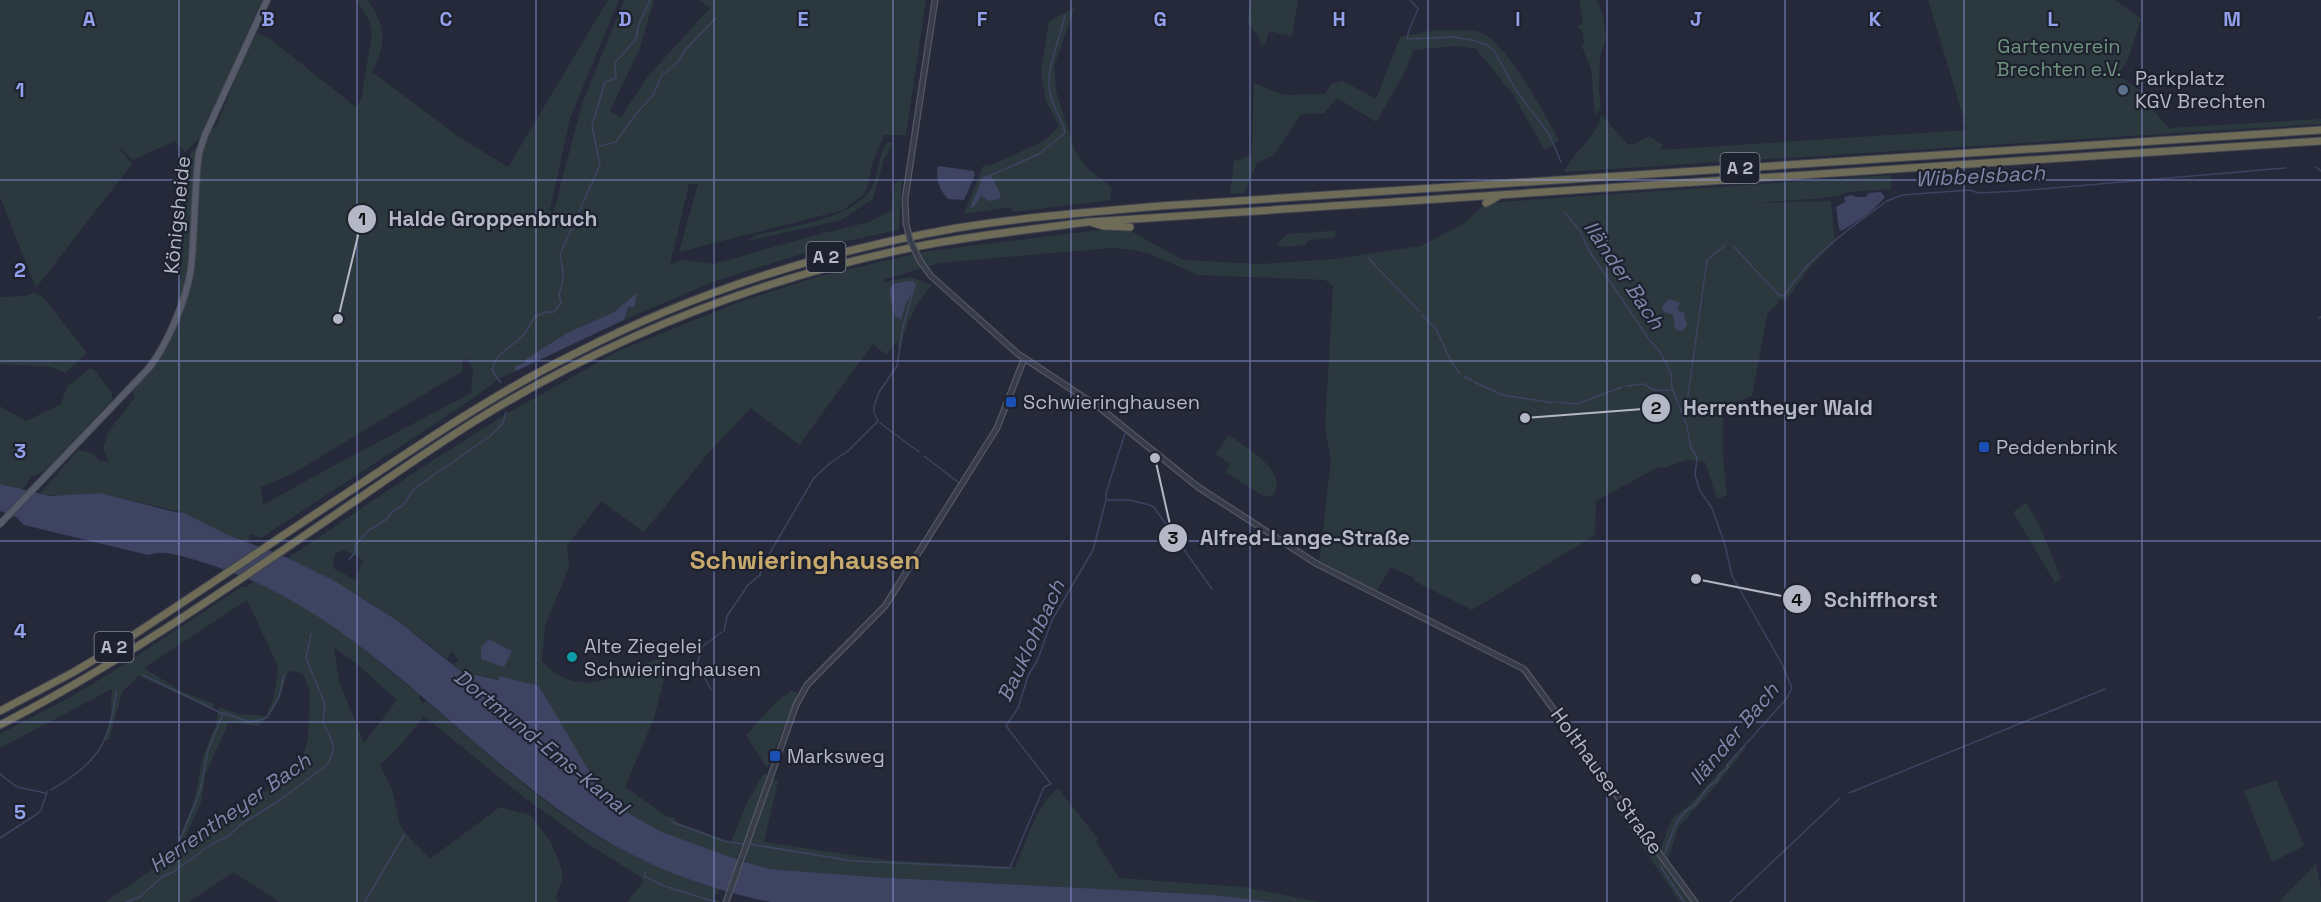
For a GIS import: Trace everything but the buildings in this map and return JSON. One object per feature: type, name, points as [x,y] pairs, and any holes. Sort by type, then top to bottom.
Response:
[{"type":"highway","name":"A 2","points":[[0,711],[100,656],[470,411],[513,386],[596,343],[681,306],[778,271],[838,254],[921,235],[1027,219],[1160,206],[2321,130]]},
{"type":"highway","name":"A 2","points":[[0,725],[115,661],[489,412],[591,357],[685,315],[779,282],[874,256],[985,235],[1088,222],[2321,141]]},
{"type":"highway","points":[[1486,202],[1504,194]]},
{"type":"highway","points":[[1088,222],[1104,226],[1130,227]]},
{"type":"main road","name":"Königsheide","points":[[0,524],[148,369],[165,344],[174,324],[190,270],[199,153],[205,135],[267,0]]},
{"type":"street","points":[[727,899],[796,705],[807,685],[885,606],[997,428],[1024,359],[936,280],[920,261],[910,240],[906,223],[905,199],[935,0]]},
{"type":"street","name":"Holthauser Straße","points":[[1024,359],[1100,408],[1198,487],[1317,564],[1524,669],[1695,902]]},
{"type":"green space","points":[[0,0],[262,0],[200,138],[185,152],[175,141],[133,160],[116,144],[132,164],[36,288],[0,197]]},
{"type":"green space","points":[[356,0],[368,0],[381,27],[382,44],[372,72],[461,138],[508,167],[608,0],[619,0],[570,118],[550,210],[553,214],[582,104],[624,0],[654,0],[640,48],[610,111],[621,117],[649,75],[710,8],[699,0],[926,0],[906,135],[884,135],[871,167],[869,183],[864,194],[843,210],[679,252],[698,184],[689,184],[670,265],[686,260],[714,264],[869,222],[892,210],[895,183],[902,179],[899,230],[837,243],[715,281],[624,320],[636,294],[614,312],[567,333],[526,359],[524,363],[515,367],[516,371],[500,378],[471,400],[261,538],[250,534],[248,542],[226,534],[182,512],[99,493],[63,496],[40,494],[78,450],[92,453],[100,461],[109,462],[103,449],[108,432],[135,397],[131,390],[151,371],[169,345],[182,264],[189,156],[205,135],[217,125],[254,32],[269,38],[356,107],[361,99],[372,33],[369,20]],"holes":[[[467,358],[473,371],[471,393],[263,505],[261,487],[290,475],[463,371],[462,362]]]},
{"type":"green space","points":[[1250,0],[1296,0],[1298,2],[1292,36],[1269,31],[1265,45],[1261,45],[1259,37],[1248,23]]},
{"type":"green space","points":[[1579,0],[1597,0],[1603,16],[1606,38],[1600,56],[1601,108],[1595,115],[1591,69],[1582,47],[1584,42],[1582,30],[1576,27],[1583,24]]},
{"type":"green space","name":"Gartenverein Brechten e.V.","points":[[1928,0],[2115,0],[2141,19],[2128,60],[2118,75],[2144,93],[2137,104],[2144,108],[2147,103],[2169,128],[2321,119],[2321,124],[1564,172],[1573,157],[1595,131],[1601,114],[1627,144],[1632,145],[1649,136],[1663,145],[1660,150],[1967,130]]},
{"type":"green space","points":[[1075,7],[1054,66],[1056,91],[1075,151],[1088,169],[1111,187],[1110,200],[1013,212],[1011,207],[964,214],[983,166],[991,165],[1044,141],[1059,126],[1046,101],[1041,72],[1049,21]]},
{"type":"green space","points":[[1436,30],[1474,31],[1489,38],[1500,48],[1524,79],[1559,140],[1545,150],[1512,93],[1475,48],[1453,46],[1413,50],[1406,70],[1376,122],[1337,98],[1324,113],[1301,114],[1274,155],[1257,163],[1244,193],[1230,194],[1234,161],[1252,155],[1254,83],[1284,95],[1325,94],[1331,84],[1343,81],[1376,99],[1400,37]]},
{"type":"green space","points":[[886,143],[893,143],[884,159],[873,199],[841,220],[748,241],[756,235],[820,220],[851,207],[872,187]]},
{"type":"green space","points":[[1891,175],[1891,189],[1848,192],[1838,196],[1812,199],[1751,203],[1831,201],[1835,242],[1811,266],[1786,300],[1776,299],[1779,303],[1768,312],[1752,396],[1723,408],[1723,456],[1727,495],[1717,499],[1705,462],[1686,460],[1665,468],[1658,467],[1596,501],[1595,535],[1472,610],[1393,568],[1390,568],[1375,594],[1317,564],[1320,557],[1331,459],[1325,428],[1333,286],[1325,280],[1198,275],[1150,254],[1111,248],[939,263],[883,280],[885,282],[910,277],[932,285],[911,316],[900,353],[897,341],[886,355],[873,344],[799,445],[751,408],[711,450],[644,532],[601,501],[567,546],[569,567],[545,626],[542,661],[556,673],[570,680],[600,681],[630,671],[660,657],[666,672],[654,718],[625,787],[668,817],[674,817],[676,822],[731,842],[746,804],[764,773],[778,781],[764,842],[886,860],[1015,867],[1037,814],[1058,788],[1098,839],[1096,841],[1119,878],[1244,887],[1320,902],[1275,902],[1213,895],[874,877],[770,869],[745,862],[748,850],[741,847],[736,860],[662,832],[633,816],[611,800],[601,791],[538,686],[462,672],[454,665],[458,660],[452,651],[447,659],[370,603],[288,558],[424,466],[506,414],[618,351],[742,301],[816,277],[922,252],[1099,230],[1131,231],[1183,260],[1260,264],[1334,259],[1421,246],[1463,224],[1486,203]],"holes":[[[344,550],[363,560],[355,580],[333,568],[335,554]]]},
{"type":"green space","points":[[1332,231],[1336,233],[1334,238],[1309,240],[1305,245],[1281,247],[1277,243],[1287,234]]},
{"type":"green space","points":[[35,293],[43,297],[87,353],[65,373],[52,367],[0,364],[0,297],[25,296]]},
{"type":"green space","points":[[89,369],[93,369],[112,392],[112,400],[45,471],[31,477],[22,490],[0,484],[0,406],[26,421],[61,404],[67,387]]},
{"type":"green space","points":[[1229,435],[1263,460],[1270,468],[1277,485],[1274,495],[1265,497],[1225,472],[1230,464],[1216,454]]},
{"type":"green space","points":[[2026,503],[2039,524],[2061,579],[2055,583],[2013,512]]},
{"type":"green space","points":[[255,581],[333,624],[420,695],[419,699],[423,703],[426,701],[526,786],[568,818],[605,841],[637,857],[669,872],[719,890],[714,899],[721,902],[627,902],[644,881],[639,876],[588,844],[521,795],[424,716],[404,741],[380,765],[392,789],[400,825],[410,839],[430,859],[500,807],[530,815],[551,842],[562,870],[562,880],[556,897],[558,902],[280,902],[233,872],[189,902],[105,902],[300,767],[308,739],[310,691],[303,673],[288,671],[274,708],[258,726],[229,722],[206,773],[201,802],[185,838],[179,839],[194,801],[203,757],[216,724],[219,707],[238,714],[266,716],[274,698],[278,666],[247,600],[144,668],[179,690],[214,704],[214,710],[139,676],[122,692],[109,740],[103,740],[110,722],[112,689],[0,748],[0,734],[69,698],[122,666],[241,587],[246,587]],"holes":[[[334,647],[397,700],[364,743],[339,681]]]},
{"type":"green space","points":[[792,690],[798,694],[767,768],[746,735],[776,702]]},
{"type":"green space","points":[[1743,746],[1746,748],[1679,826],[1665,868],[1693,902],[1680,902],[1619,813],[1623,810],[1657,856],[1675,816],[1686,809]]},
{"type":"green space","points":[[2276,780],[2304,846],[2272,862],[2244,791]]},
{"type":"green space","points":[[2316,864],[2321,902],[2279,902]]},
{"type":"water","points":[[938,166],[974,171],[975,175],[964,200],[948,199],[937,180]]},
{"type":"water","points":[[991,175],[1001,195],[999,199],[989,201],[981,196],[974,207],[970,208],[983,177]]},
{"type":"water","points":[[1881,192],[1885,197],[1876,207],[1847,228],[1841,231],[1839,229],[1836,207],[1845,202],[1844,197],[1851,195],[1866,197],[1869,193]]},
{"type":"water","points":[[914,281],[916,287],[906,303],[901,320],[895,316],[890,288],[894,284]]},
{"type":"water","points":[[637,293],[634,307],[629,307],[624,320],[516,371],[514,367],[524,363],[526,359],[567,333],[614,312]]},
{"type":"water","points":[[1670,299],[1680,303],[1677,309],[1679,312],[1686,313],[1684,315],[1687,325],[1684,330],[1680,331],[1675,328],[1673,315],[1664,312],[1662,308]]},
{"type":"water","name":"Dortmund-Ems-Kanal","points":[[0,484],[50,496],[100,493],[182,512],[226,534],[288,558],[333,580],[398,621],[462,672],[498,680],[499,676],[539,686],[601,791],[611,800],[633,816],[662,832],[741,861],[770,869],[874,877],[1213,895],[1275,902],[770,902],[699,883],[632,855],[590,831],[496,760],[360,646],[312,613],[261,585],[205,563],[170,554],[148,555],[24,525],[16,517],[0,511]]},
{"type":"water","points":[[489,639],[512,651],[504,667],[481,659],[481,647]]},
{"type":"waterway","name":"Herrentheyer Bach","points":[[501,383],[492,370],[499,357],[522,336],[534,317],[546,312],[554,312],[561,303],[559,294],[563,274],[560,254],[600,165],[592,126],[605,82],[616,78],[615,63],[636,39],[639,24],[650,0]]},
{"type":"waterway","name":"Iländer Bach","points":[[1410,0],[1418,9],[1407,39],[1453,37],[1488,45],[1494,51],[1516,90],[1549,134],[1561,162]]},
{"type":"waterway","points":[[989,176],[1039,154],[1065,133],[1051,98],[1049,83],[1051,64],[1065,15]]},
{"type":"waterway","points":[[600,146],[616,142],[653,95],[662,75],[678,62],[686,49],[716,18]]},
{"type":"waterway","name":"Wibbelsbach","points":[[2316,167],[2321,171]]},
{"type":"waterway","name":"Wibbelsbach","points":[[1734,247],[1782,296],[1805,268],[1831,243],[1887,201],[1902,195],[1969,190],[1979,193],[2017,191],[2285,168]]},
{"type":"waterway","name":"Iländer Bach","points":[[1565,213],[1580,231],[1588,249],[1648,338],[1660,352],[1671,373],[1672,388],[1687,426],[1691,448],[1697,457],[1695,475],[1700,491],[1712,508],[1725,545],[1732,576],[1782,664],[1792,688],[1787,698],[1727,765],[1728,768],[1719,775],[1717,781],[1709,786],[1694,806],[1679,819],[1665,853]]},
{"type":"waterway","name":"Wibbelsbach","points":[[1681,410],[1687,403],[1707,260],[1724,246]]},
{"type":"waterway","points":[[1368,258],[1419,311]]},
{"type":"waterway","points":[[874,413],[879,392],[897,366],[903,327],[913,291]]},
{"type":"waterway","points":[[1422,315],[1436,329],[1451,361],[1460,374]]},
{"type":"waterway","points":[[1465,377],[1472,380]]},
{"type":"waterway","points":[[1474,382],[1503,395],[1553,403]]},
{"type":"waterway","points":[[1626,386],[1644,384],[1654,390],[1672,390]]},
{"type":"waterway","points":[[1556,402],[1577,404],[1622,387]]},
{"type":"waterway","name":"Herrentheyer Bach","points":[[349,560],[355,552],[355,545],[369,530],[402,506],[414,489],[490,436],[503,423],[506,412]]},
{"type":"waterway","points":[[724,631],[727,616],[748,585],[760,575],[762,566],[814,478],[848,451],[878,421],[875,415]]},
{"type":"waterway","points":[[880,423],[919,452]]},
{"type":"waterway","name":"Bauklohbach","points":[[749,844],[853,861],[1010,868],[1044,787],[1051,784],[1006,726],[1018,708],[1028,676],[1038,659],[1052,620],[1093,550],[1106,493],[1125,433]]},
{"type":"waterway","points":[[924,456],[958,482]]},
{"type":"waterway","points":[[1106,500],[1130,500],[1153,506],[1212,589]]},
{"type":"waterway","points":[[711,689],[697,664],[703,646],[722,632]]},
{"type":"waterway","name":"Herrentheyer Bach","points":[[126,902],[140,897],[162,877],[173,872],[212,844],[230,835],[240,825],[280,800],[327,765],[333,752],[333,744],[323,721],[325,704],[306,658],[311,634]]},
{"type":"waterway","points":[[143,675],[223,714],[208,750],[200,791],[180,840]]},
{"type":"waterway","points":[[224,713],[250,722],[267,718],[279,697],[284,675]]},
{"type":"waterway","points":[[1849,793],[2105,689]]},
{"type":"waterway","points":[[51,790],[80,771],[98,751],[110,726],[116,692]]},
{"type":"waterway","points":[[0,774],[17,787],[45,793]]},
{"type":"waterway","points":[[0,838],[37,814],[41,810],[47,792]]},
{"type":"waterway","points":[[1730,902],[1840,798]]},
{"type":"waterway","name":"Bauklohbach","points":[[672,822],[724,841],[743,844]]},
{"type":"waterway","points":[[365,902],[404,835]]},
{"type":"waterway","name":"Iländer Bach","points":[[1661,867],[1684,902]]},
{"type":"waterway","points":[[645,873],[644,876],[664,886],[716,902]]},
{"type":"place","name":"Parkplatz KGV Brechten","points":[[2123,90]]},
{"type":"place","name":"Halde Groppenbruch","points":[[338,319]]},
{"type":"place","name":"Schwieringhausen","points":[[1011,402]]},
{"type":"place","name":"Herrentheyer Wald","points":[[1525,418]]},
{"type":"place","name":"Peddenbrink","points":[[1984,447]]},
{"type":"place","name":"Alfred-Lange-Straße","points":[[1155,458]]},
{"type":"place","name":"Schiffhorst","points":[[1696,579]]},
{"type":"place","name":"Alte Ziegelei Schwieringhausen","points":[[572,657]]},
{"type":"place","name":"Marksweg","points":[[775,756]]},
{"type":"district","name":"Schwieringhausen","points":[[805,560]]}]
